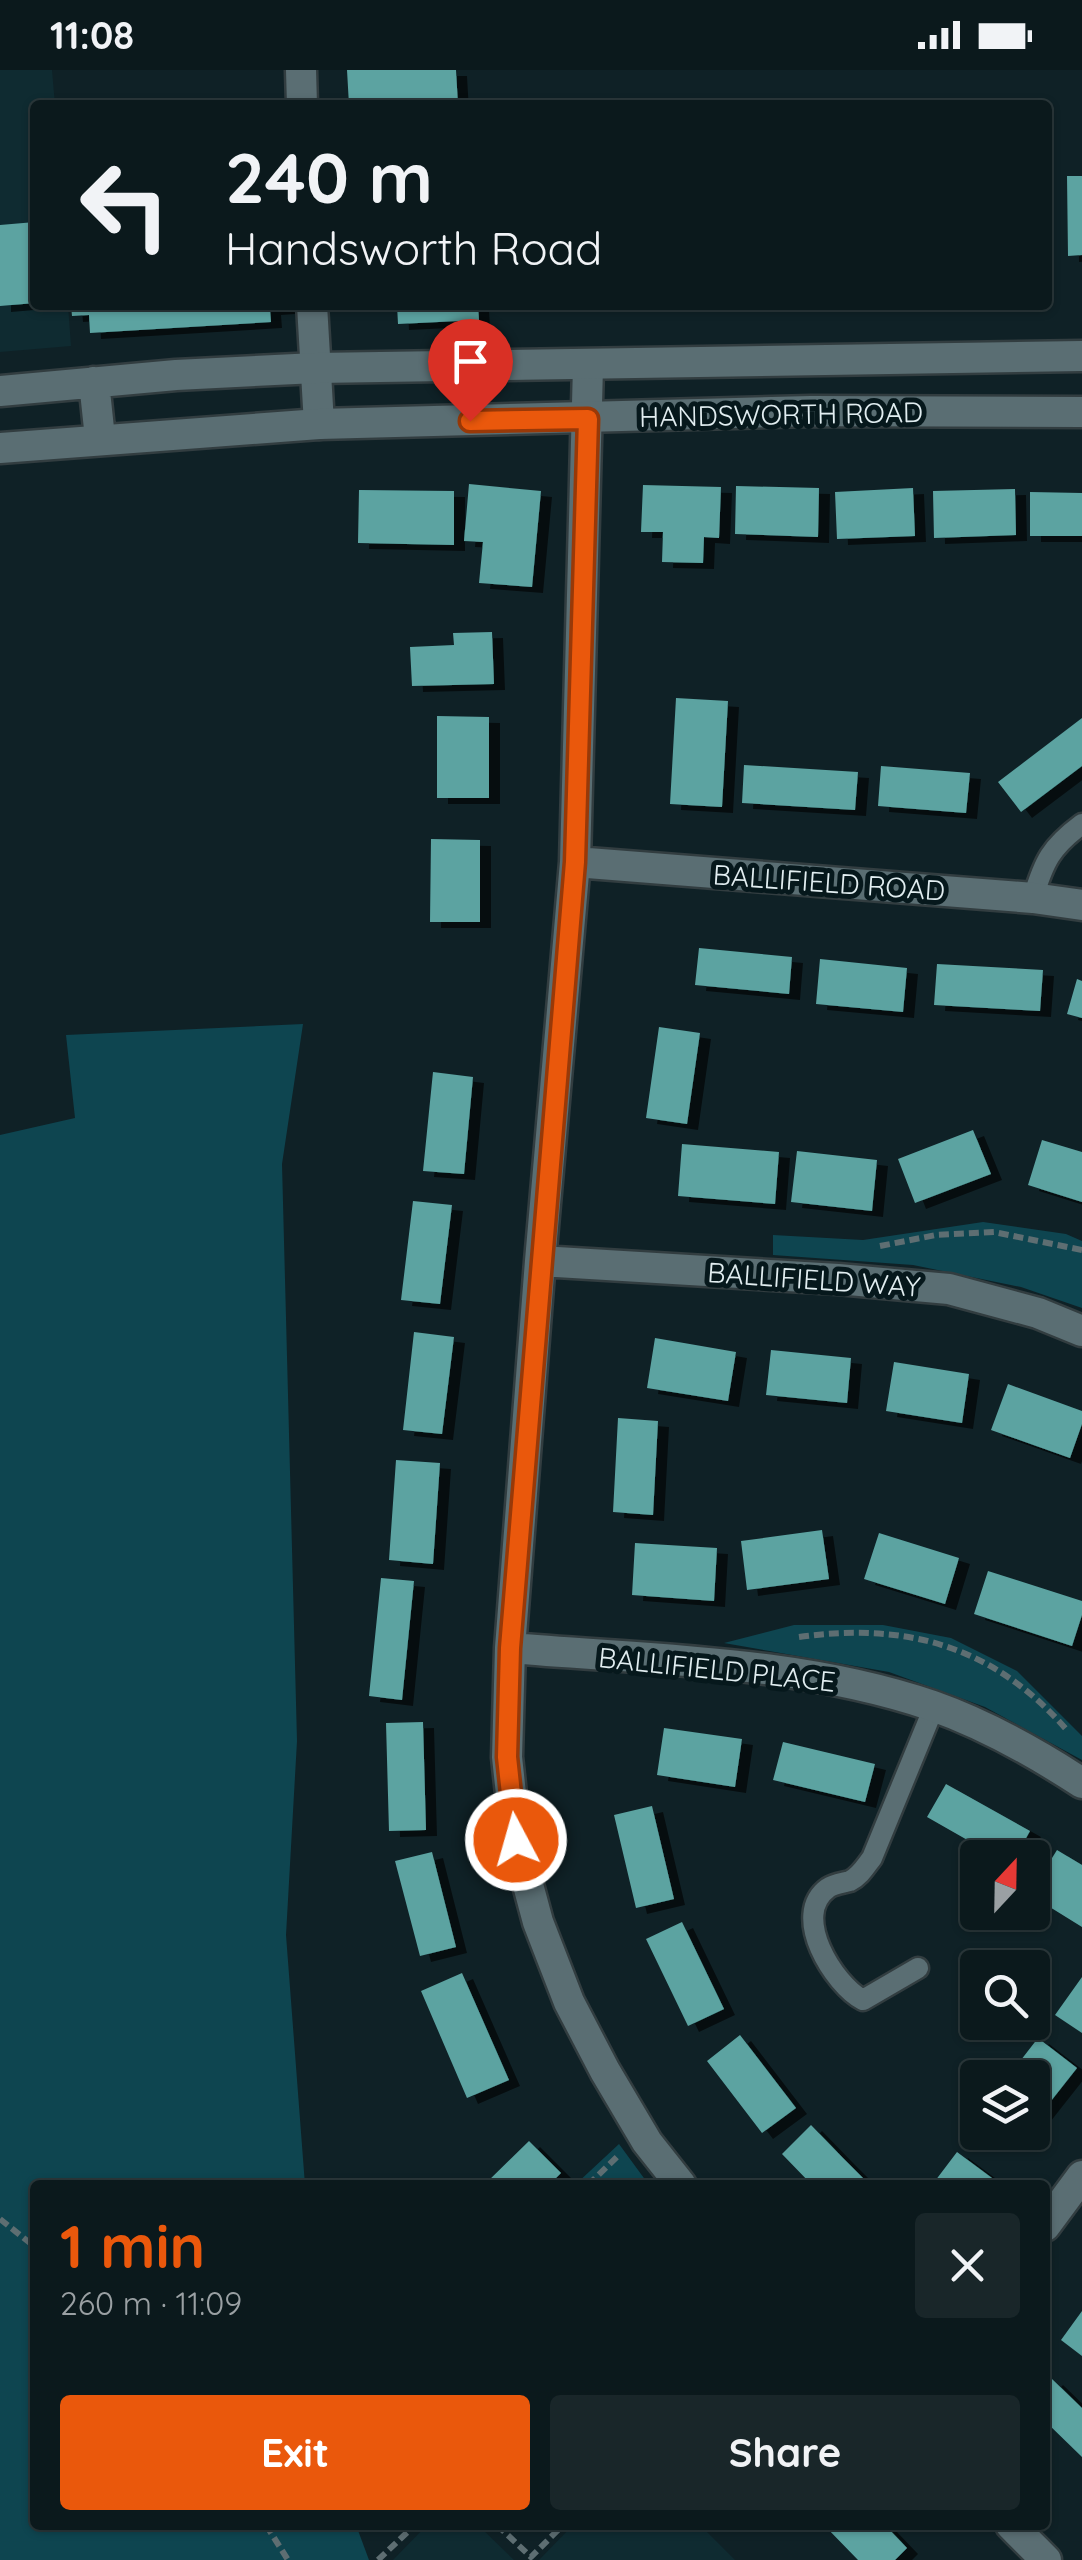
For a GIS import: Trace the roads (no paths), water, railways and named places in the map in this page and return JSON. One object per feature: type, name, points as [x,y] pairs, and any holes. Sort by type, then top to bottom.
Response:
[{"type":"street","points":[[301,70],[302,100]]},
{"type":"street","points":[[312,310],[319,424]]},
{"type":"street","name":"HANDSWORTH ROAD","points":[[0,391],[316,368],[1082,356]]},
{"type":"street","points":[[588,366],[575,862],[510,1648],[507,1757],[516,1840],[538,1922],[569,2002],[667,2180]]},
{"type":"street","points":[[94,382],[100,438]]},
{"type":"street","name":"HANDSWORTH ROAD","points":[[0,448],[319,424],[811,411],[1082,412]]},
{"type":"street","name":"BALLIFIELD ROAD","points":[[575,862],[1033,898],[1082,906]]},
{"type":"street","name":"BALLIFIELD WAY","points":[[540,1260],[949,1290],[1038,1312],[1082,1330]]},
{"type":"street","name":"BALLIFIELD PLACE","points":[[510,1648],[806,1675],[934,1707],[992,1732],[1082,1782]]},
{"type":"street","points":[[1050,2219],[1082,2176]]},
{"type":"street","points":[[1016,2530],[1046,2560]]},
{"type":"lane","points":[[1033,898],[1044,862],[1062,839],[1082,824]]},
{"type":"lane","points":[[918,1968],[863,2000],[851,1994],[817,1946],[813,1916],[816,1902],[828,1888],[856,1879],[872,1858],[934,1707]]}]
